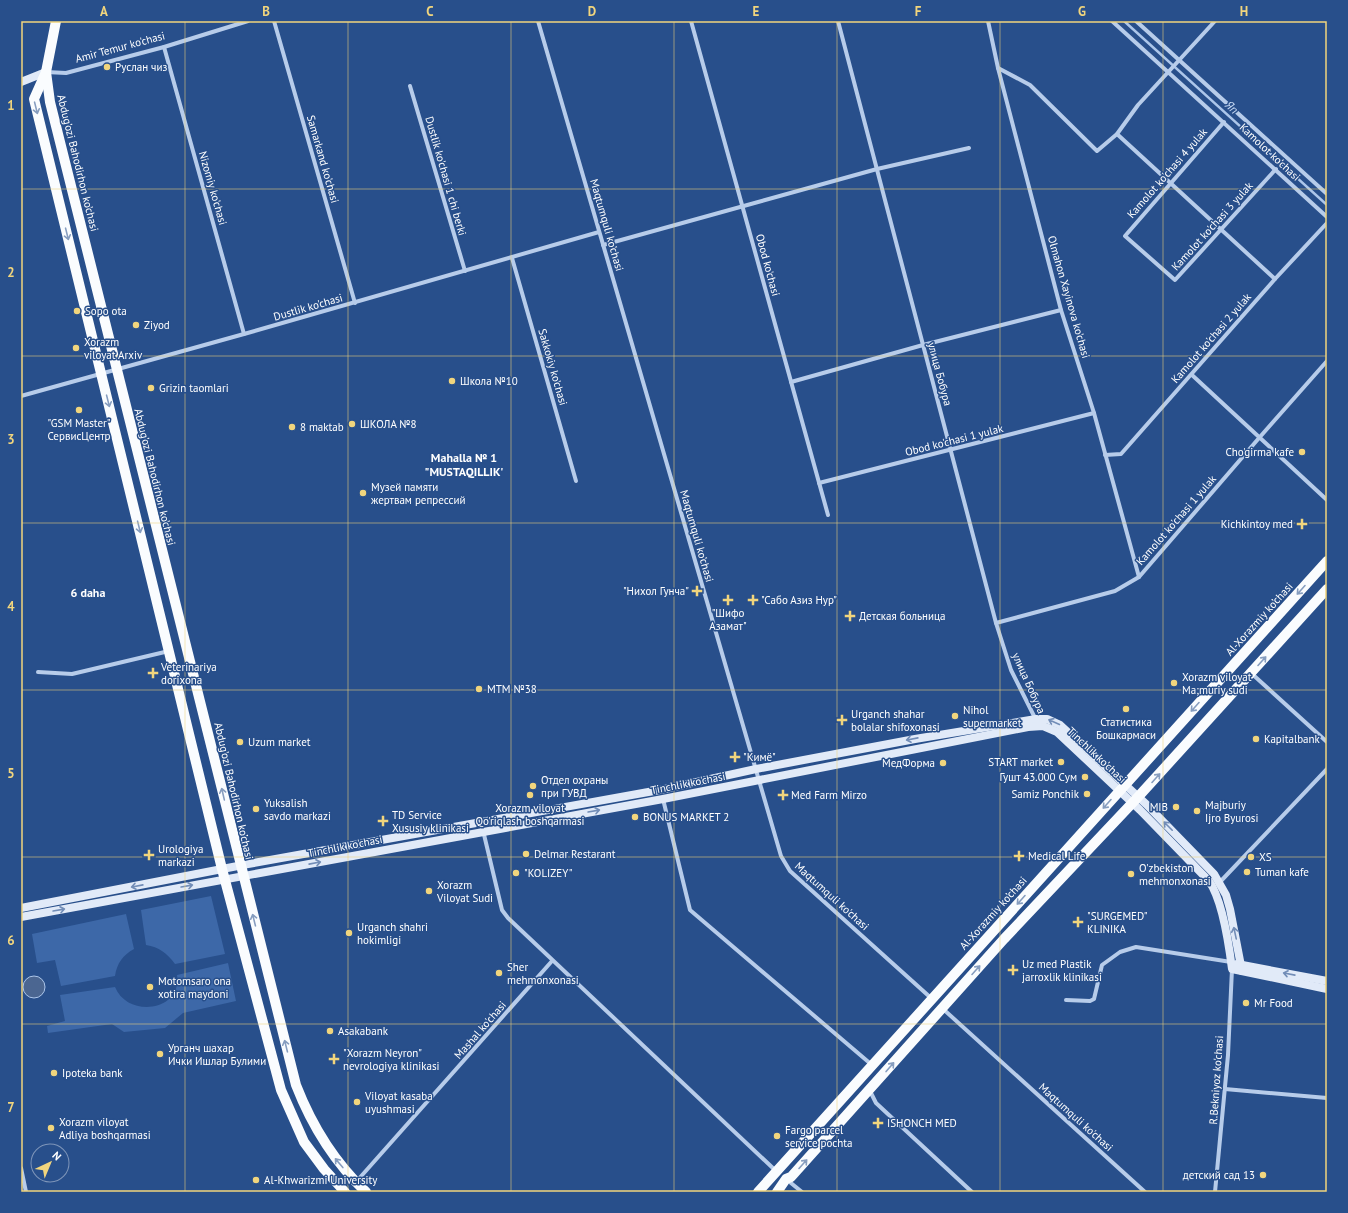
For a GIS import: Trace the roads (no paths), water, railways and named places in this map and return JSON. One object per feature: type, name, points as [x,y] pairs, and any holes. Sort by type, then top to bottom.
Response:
[{"type":"main road","points":[[56,21],[46,72],[34,99],[223,874],[281,1090],[304,1142],[324,1169],[345,1192]]},
{"type":"main road","name":"Amir Temur ko'chasi","points":[[21,82],[46,72]]},
{"type":"main road","name":"Abdug’ozi Bahodirhon ko’chasi","points":[[46,72],[50,102],[241,871],[296,1085],[306,1111],[319,1135],[336,1160],[366,1192]]},
{"type":"main road","name":"Al-Xorazmiy ko’chasi","points":[[758,1192],[1327,561]]},
{"type":"main road","points":[[777,1192],[786,1179],[790,1177],[942,1008],[1136,800],[1327,589]]},
{"type":"main road","name":"Tinchlik ko'chasi","points":[[21,908],[483,831],[663,799],[1046,719],[1060,725],[1122,787],[1208,866],[1220,882],[1230,909],[1242,968]]},
{"type":"main road","name":"Tinchlik ko'chasi","points":[[241,871],[481,822],[665,789],[756,769],[937,735],[1036,722]]},
{"type":"main road","name":"Tinchlik ko'chasi","points":[[1136,800],[1214,888],[1220,906],[1231,966]]},
{"type":"main road","name":"Tinchlik ko'chasi","points":[[21,917],[223,874]]},
{"type":"main road","points":[[1231,966],[1327,981]]},
{"type":"main road","points":[[1242,968],[1327,989]]},
{"type":"street","name":"Amir Temur ko'chasi","points":[[46,72],[66,73],[164,47],[248,21]]},
{"type":"street","name":"Samarkand ko'chasi","points":[[274,21],[355,302]]},
{"type":"street","name":"Maqtumquli ko'chasi","points":[[538,21],[781,856],[787,868],[932,999]]},
{"type":"street","name":"Obod ko'chasi","points":[[691,21],[828,515]]},
{"type":"street","name":"улица Бобура","points":[[838,21],[996,623],[1011,670],[1036,722]]},
{"type":"street","name":"Olmahon Xayinova ko'chasi","points":[[988,21],[998,68],[1061,310],[1094,413],[1139,576]]},
{"type":"street","name":"Kamolot ko'chasi","points":[[1112,21],[1327,217]]},
{"type":"street","name":"Kamolot ko'chasi","points":[[1136,21],[1178,61],[1327,194]]},
{"type":"street","points":[[998,68],[1030,85],[1097,151],[1117,134],[1138,105],[1215,21]]},
{"type":"street","name":"Nizomiy ko'chasi","points":[[164,47],[244,334]]},
{"type":"street","name":"Dustlik ko'chasi 1 chi berki","points":[[410,86],[464,271]]},
{"type":"street","name":"Kamolot ko'chasi 4 yulak","points":[[1125,236],[1224,122]]},
{"type":"street","points":[[1117,134],[1275,279]]},
{"type":"street","points":[[603,245],[877,169],[969,148]]},
{"type":"street","name":"Kamolot ko'chasi 3 yulak","points":[[1125,236],[1175,280],[1276,169]]},
{"type":"street","name":"Kamolot ko'chasi 2 yulak","points":[[1105,455],[1121,454],[1275,279],[1327,223]]},
{"type":"street","name":"Dustlik ko'chasi","points":[[21,396],[512,258],[599,232]]},
{"type":"street","name":"Sakkokiy ko'chasi","points":[[512,258],[576,481]]},
{"type":"street","points":[[791,382],[923,345],[1061,310]]},
{"type":"street","name":"Kamolot ko'chasi 1 yulak","points":[[996,623],[1115,591],[1139,576],[1327,361]]},
{"type":"street","points":[[1192,375],[1327,500]]},
{"type":"street","name":"Obod ko'chasi 1 yulak","points":[[819,483],[1094,413]]},
{"type":"street","points":[[38,672],[72,674],[169,651]]},
{"type":"street","points":[[1251,673],[1327,742]]},
{"type":"street","points":[[1220,882],[1327,768]]},
{"type":"street","points":[[663,799],[690,910],[873,1065]]},
{"type":"street","points":[[481,822],[502,910],[508,918],[776,1172]]},
{"type":"street","points":[[1066,1000],[1090,1001],[1094,999],[1102,965],[1120,952],[1136,947],[1231,966]]},
{"type":"street","name":"Mashal ko'chasi","points":[[356,1182],[552,961]]},
{"type":"street","name":"R.Bekniyoz ko'chasi","points":[[1215,1192],[1225,1089],[1231,966]]},
{"type":"street","name":"Maqtumquli ko'chasi","points":[[942,1008],[1145,1192]]},
{"type":"street","points":[[1225,1089],[1327,1098]]},
{"type":"street","points":[[869,1090],[876,1103],[972,1192]]},
{"type":"street","points":[[21,1168],[26,1192]]},
{"type":"street","points":[[786,1179],[802,1192]]},
{"type":"waterway","name":"Яп","points":[[1124,21],[1327,205]]},
{"type":"place","name":"Руслан чиз","points":[[107,67]]},
{"type":"place","name":"Sopo ota","points":[[77,311]]},
{"type":"place","name":"Ziyod","points":[[136,325]]},
{"type":"place","name":"Xorazm viloyat Arxiv","points":[[76,348]]},
{"type":"place","name":"Школа №10","points":[[452,381]]},
{"type":"place","name":"Grizin taomlari","points":[[151,388]]},
{"type":"place","name":"\"GSM Master\" СервисЦентр","points":[[79,410]]},
{"type":"place","name":"ШКОЛА №8","points":[[352,424]]},
{"type":"place","name":"8 maktab","points":[[292,427]]},
{"type":"place","name":"Cho'girma kafe","points":[[1302,452]]},
{"type":"place","name":"Музей памяти жертвам репрессий","points":[[363,493]]},
{"type":"place","name":"Kichkintoy med","points":[[1302,524]]},
{"type":"place","name":"\"Нихол Гунча\"","points":[[697,591]]},
{"type":"place","name":"\"Шифо Азамат\"","points":[[728,600]]},
{"type":"place","name":"\"Сабо Азиз Нур\"","points":[[753,600]]},
{"type":"place","name":"Детская больница","points":[[850,616]]},
{"type":"place","name":"Veterinariya dorixona","points":[[153,673]]},
{"type":"place","name":"Xorazm viloyat Ma;muriy sudi","points":[[1174,683]]},
{"type":"place","name":"МТМ №38","points":[[479,689]]},
{"type":"place","name":"Статистика Бошкармаси","points":[[1126,709]]},
{"type":"place","name":"Nihol supermarket","points":[[955,716]]},
{"type":"place","name":"Urganch shahar bolalar shifoxonasi","points":[[842,720]]},
{"type":"place","name":"Kapitalbank","points":[[1256,739]]},
{"type":"place","name":"Uzum market","points":[[240,742]]},
{"type":"place","name":"\"Кимё\"","points":[[735,757]]},
{"type":"place","name":"START market","points":[[1061,762]]},
{"type":"place","name":"МедФорма","points":[[943,763]]},
{"type":"place","name":"Гушт 43.000 Сум","points":[[1085,777]]},
{"type":"place","name":"Отдел охраны при ГУВД","points":[[533,786]]},
{"type":"place","name":"Samiz Ponchik","points":[[1087,794]]},
{"type":"place","name":"Xorazm viloyat Qo'riqlash boshqarmasi","points":[[530,795]]},
{"type":"place","name":"Med Farm Mirzo","points":[[783,795]]},
{"type":"place","name":"MIB","points":[[1176,807]]},
{"type":"place","name":"Yuksalish savdo markazi","points":[[256,809]]},
{"type":"place","name":"Majburiy Ijro Byurosi","points":[[1197,811]]},
{"type":"place","name":"BONUS MARKET 2","points":[[635,817]]},
{"type":"place","name":"TD Service Xususiy klinikasi","points":[[383,821]]},
{"type":"place","name":"Delmar Restarant","points":[[526,854]]},
{"type":"place","name":"Urologiya markazi","points":[[149,855]]},
{"type":"place","name":"Medical Life","points":[[1019,856]]},
{"type":"place","name":"XS","points":[[1251,857]]},
{"type":"place","name":"Tuman kafe","points":[[1247,872]]},
{"type":"place","name":"\"KOLIZEY\"","points":[[516,873]]},
{"type":"place","name":"O'zbekiston mehmonxonasi","points":[[1131,874]]},
{"type":"place","name":"Xorazm Viloyat Sudi","points":[[429,891]]},
{"type":"place","name":"\"SURGEMED\" KLINIKA","points":[[1078,922]]},
{"type":"place","name":"Urganch shahri hokimligi","points":[[349,933]]},
{"type":"place","name":"Uz med Plastik jarroxlik klinikasi","points":[[1013,970]]},
{"type":"place","name":"Sher mehmonxonasi","points":[[499,973]]},
{"type":"place","name":"Motomsaro ona xotira maydoni","points":[[150,987]]},
{"type":"place","name":"Mr Food","points":[[1246,1003]]},
{"type":"place","name":"Asakabank","points":[[330,1031]]},
{"type":"place","name":"Урганч шахар Ички Ишлар Булими","points":[[160,1054]]},
{"type":"place","name":"\"Xorazm Neyron\" nevrologiya klinikasi","points":[[334,1059]]},
{"type":"place","name":"Ipoteka bank","points":[[54,1073]]},
{"type":"place","name":"Viloyat kasaba uyushmasi","points":[[357,1102]]},
{"type":"place","name":"ISHONCH MED","points":[[878,1123]]},
{"type":"place","name":"Xorazm viloyat Adliya boshqarmasi","points":[[51,1128]]},
{"type":"place","name":"Fargo parcel service pochta","points":[[777,1136]]},
{"type":"place","name":"детский сад 13","points":[[1263,1175]]},
{"type":"place","name":"Al-Khwarizmi University","points":[[256,1180]]},
{"type":"district","name":"Mahalla № 1 \"MUSTAQILLIK'","points":[[464,464]]},
{"type":"district","name":"6 daha","points":[[88,592]]}]
